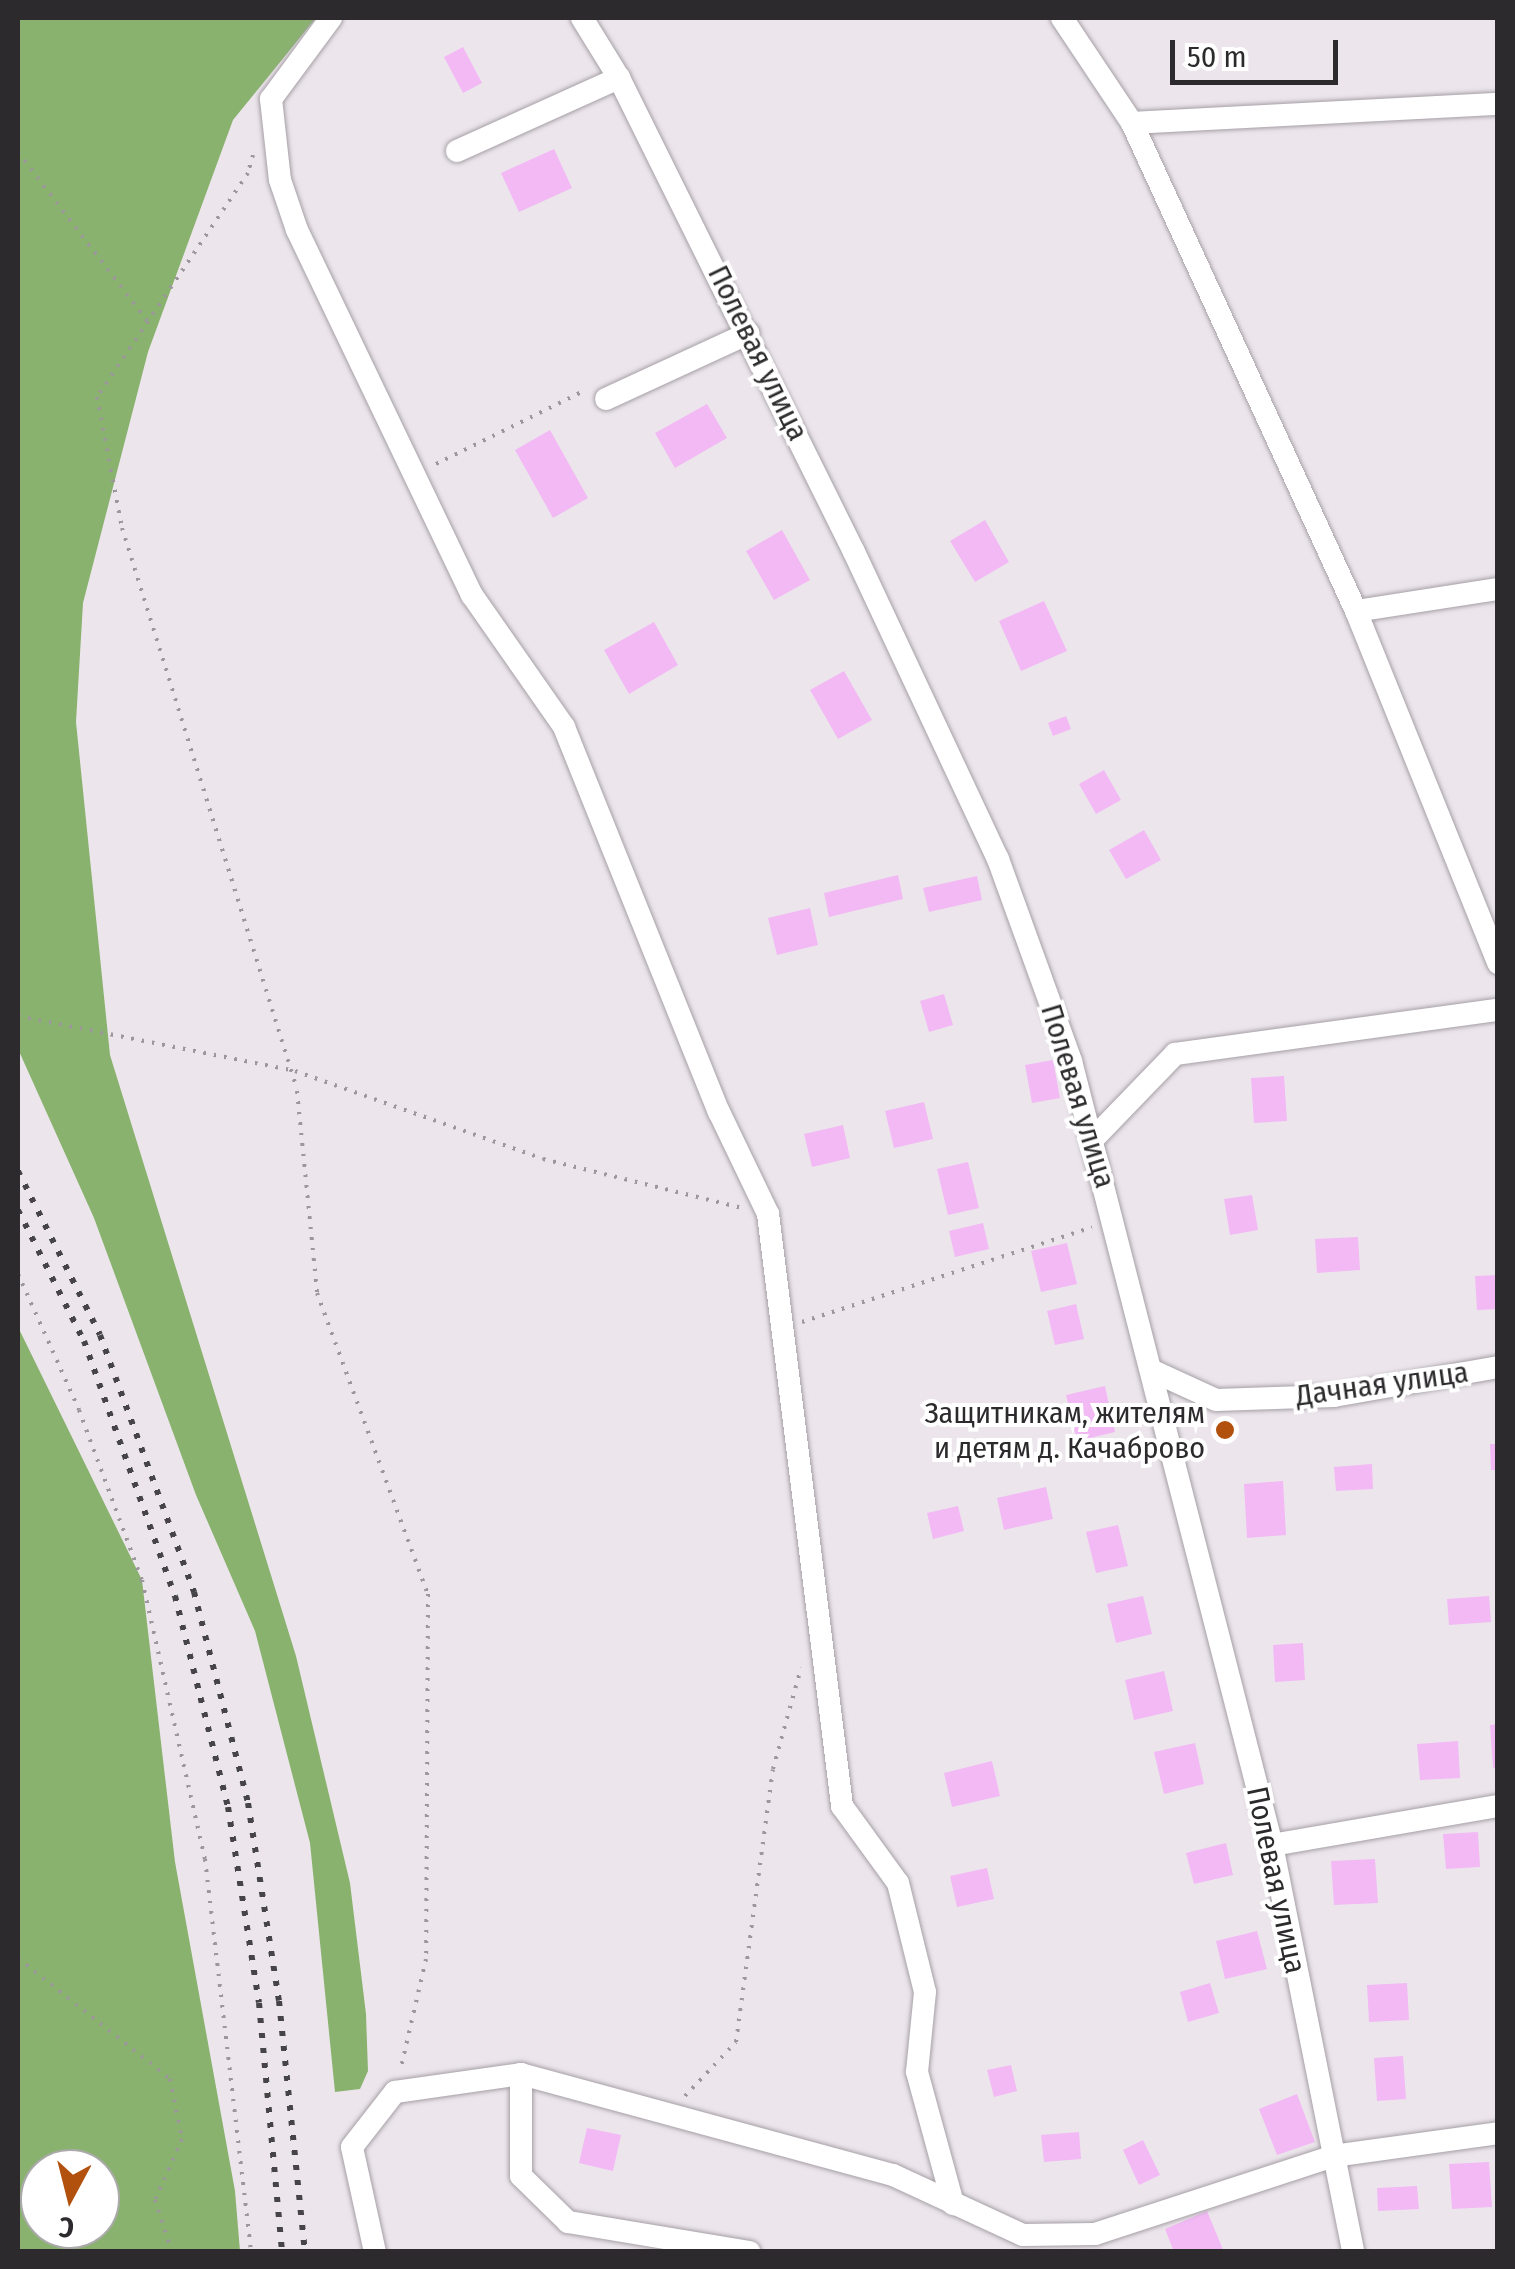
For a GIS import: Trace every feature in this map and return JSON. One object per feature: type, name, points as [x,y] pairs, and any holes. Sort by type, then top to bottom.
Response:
[{"type":"street","points":[[330,18],[270,98],[280,180],[297,230],[472,595],[564,727],[719,1112],[768,1214],[842,1806],[898,1883],[925,1992],[916,2072],[953,2204]]},
{"type":"street","name":"Полевая улица","points":[[582,18],[620,78],[749,333],[998,859],[1094,1138],[1115,1219],[1153,1371],[1164,1440],[1272,1845],[1353,2252]]},
{"type":"street","points":[[1062,18],[1132,123],[1356,611],[1498,962]]},
{"type":"street","points":[[457,151],[620,78]]},
{"type":"street","points":[[1132,123],[1498,104]]},
{"type":"street","points":[[598,394],[749,333]]},
{"type":"street","points":[[1356,611],[1498,589]]},
{"type":"street","points":[[1094,1138],[1175,1054],[1498,1010]]},
{"type":"street","name":"Дачная улица","points":[[1153,1371],[1216,1400],[1334,1396],[1498,1367]]},
{"type":"street","points":[[1272,1845],[1498,1806]]},
{"type":"street","points":[[521,2074],[522,2176],[568,2222],[750,2252]]},
{"type":"street","points":[[375,2252],[352,2147],[395,2092],[521,2074],[649,2113],[893,2174],[1023,2235],[1095,2234],[1333,2156],[1498,2133]]},
{"type":"path","points":[[18,152],[148,322]]},
{"type":"path","points":[[254,154],[248,173],[97,397],[122,528],[297,1089],[317,1292],[428,1594],[426,1959],[395,2092]]},
{"type":"path","points":[[415,475],[598,394]]},
{"type":"path","points":[[18,1016],[292,1070],[543,1159],[768,1214]]},
{"type":"path","points":[[782,1329],[1115,1219]]},
{"type":"path","points":[[18,1274],[79,1410],[142,1580],[206,1859],[251,2252]]},
{"type":"path","points":[[649,2113],[696,2091],[736,2042],[773,1769],[802,1664]]},
{"type":"path","points":[[18,1958],[170,2079],[182,2139],[155,2200],[172,2252]]},
{"type":"green space","points":[[18,18],[316,18],[233,120],[148,352],[83,603],[76,722],[110,1055],[296,1656],[350,1883],[366,2014],[368,2071],[360,2089],[335,2092],[310,1843],[255,1631],[196,1495],[94,1218],[18,1049]]},
{"type":"green space","points":[[18,1327],[142,1580],[175,1862],[235,2191],[240,2251],[18,2251]]},
{"type":"building","points":[[463,47],[482,83],[463,93],[444,57]]},
{"type":"building","points":[[554,149],[572,188],[519,212],[501,173]]},
{"type":"building","points":[[707,404],[727,438],[675,468],[655,433]]},
{"type":"building","points":[[550,430],[588,498],[553,518],[515,450]]},
{"type":"building","points":[[985,520],[1009,562],[975,582],[950,541]]},
{"type":"building","points":[[782,530],[810,580],[774,600],[746,551]]},
{"type":"building","points":[[1044,601],[1067,651],[1021,671],[999,621]]},
{"type":"building","points":[[654,622],[678,665],[629,694],[604,650]]},
{"type":"building","points":[[844,671],[872,720],[838,739],[810,690]]},
{"type":"building","points":[[1066,716],[1071,729],[1053,736],[1048,723]]},
{"type":"building","points":[[1104,770],[1121,800],[1096,814],[1079,784]]},
{"type":"building","points":[[1144,830],[1161,860],[1126,879],[1109,850]]},
{"type":"building","points":[[898,875],[903,899],[829,917],[824,893]]},
{"type":"building","points":[[977,876],[982,900],[929,912],[923,888]]},
{"type":"building","points":[[810,908],[818,945],[777,955],[768,918]]},
{"type":"building","points":[[944,994],[953,1025],[929,1032],[920,1001]]},
{"type":"building","points":[[1053,1060],[1060,1098],[1032,1103],[1025,1065]]},
{"type":"building","points":[[1284,1076],[1287,1121],[1254,1123],[1251,1078]]},
{"type":"building","points":[[924,1102],[933,1139],[894,1148],[885,1111]]},
{"type":"building","points":[[843,1125],[850,1158],[812,1167],[804,1134]]},
{"type":"building","points":[[968,1162],[979,1208],[948,1215],[937,1169]]},
{"type":"building","points":[[1252,1195],[1258,1230],[1230,1235],[1224,1199]]},
{"type":"building","points":[[983,1223],[989,1249],[955,1257],[949,1231]]},
{"type":"building","points":[[1358,1237],[1360,1270],[1317,1273],[1315,1239]]},
{"type":"building","points":[[1067,1243],[1077,1284],[1041,1292],[1031,1251]]},
{"type":"building","points":[[1498,1275],[1498,1309],[1477,1310],[1475,1276]]},
{"type":"building","points":[[1076,1304],[1084,1339],[1055,1345],[1047,1311]]},
{"type":"building","points":[[1105,1386],[1115,1432],[1077,1441],[1066,1395]]},
{"type":"building","points":[[1490,1444],[1498,1444],[1498,1470],[1491,1470]]},
{"type":"building","points":[[1372,1464],[1373,1489],[1336,1491],[1334,1467]]},
{"type":"building","points":[[1283,1481],[1286,1535],[1247,1538],[1244,1484]]},
{"type":"building","points":[[1046,1487],[1053,1519],[1004,1530],[997,1498]]},
{"type":"building","points":[[958,1506],[964,1531],[933,1539],[927,1513]]},
{"type":"building","points":[[1118,1525],[1128,1566],[1096,1573],[1086,1532]]},
{"type":"building","points":[[1143,1596],[1152,1634],[1116,1643],[1107,1604]]},
{"type":"building","points":[[1489,1596],[1491,1622],[1449,1625],[1447,1599]]},
{"type":"building","points":[[1303,1643],[1305,1680],[1275,1682],[1273,1645]]},
{"type":"building","points":[[1164,1671],[1173,1711],[1134,1720],[1125,1680]]},
{"type":"building","points":[[1498,1724],[1498,1767],[1493,1768],[1490,1725]]},
{"type":"building","points":[[1458,1741],[1460,1778],[1420,1780],[1417,1744]]},
{"type":"building","points":[[1195,1743],[1204,1784],[1164,1794],[1154,1752]]},
{"type":"building","points":[[992,1761],[1000,1796],[952,1807],[944,1773]]},
{"type":"building","points":[[1478,1832],[1480,1867],[1446,1869],[1443,1834]]},
{"type":"building","points":[[1226,1843],[1233,1875],[1194,1884],[1186,1853]]},
{"type":"building","points":[[1375,1859],[1378,1903],[1334,1905],[1331,1861]]},
{"type":"building","points":[[987,1868],[994,1899],[957,1907],[950,1876]]},
{"type":"building","points":[[1257,1931],[1267,1969],[1225,1979],[1216,1941]]},
{"type":"building","points":[[1210,1983],[1219,2013],[1188,2022],[1180,1992]]},
{"type":"building","points":[[1407,1983],[1409,2020],[1369,2022],[1367,1985]]},
{"type":"building","points":[[1403,2056],[1406,2099],[1377,2101],[1374,2058]]},
{"type":"building","points":[[1011,2065],[1017,2091],[994,2097],[987,2070]]},
{"type":"building","points":[[1297,2094],[1315,2142],[1277,2155],[1259,2109]]},
{"type":"building","points":[[587,2128],[621,2135],[613,2171],[579,2163]]},
{"type":"building","points":[[1079,2132],[1081,2159],[1044,2162],[1041,2135]]},
{"type":"building","points":[[1143,2140],[1160,2175],[1139,2185],[1123,2150]]},
{"type":"building","points":[[1489,2162],[1492,2207],[1452,2209],[1449,2164]]},
{"type":"building","points":[[1417,2186],[1419,2209],[1378,2211],[1377,2188]]},
{"type":"building","points":[[1207,2211],[1224,2252],[1174,2252],[1165,2229]]},
{"type":"railway","points":[[18,1171],[100,1335],[194,1592],[248,1803],[279,2001],[305,2252]]},
{"type":"railway","points":[[18,1210],[84,1341],[175,1596],[228,1807],[259,2003],[282,2252]]},
{"type":"place","name":"Защитникам, жителям и детям д. Качаброво","points":[[1225,1430]]}]
